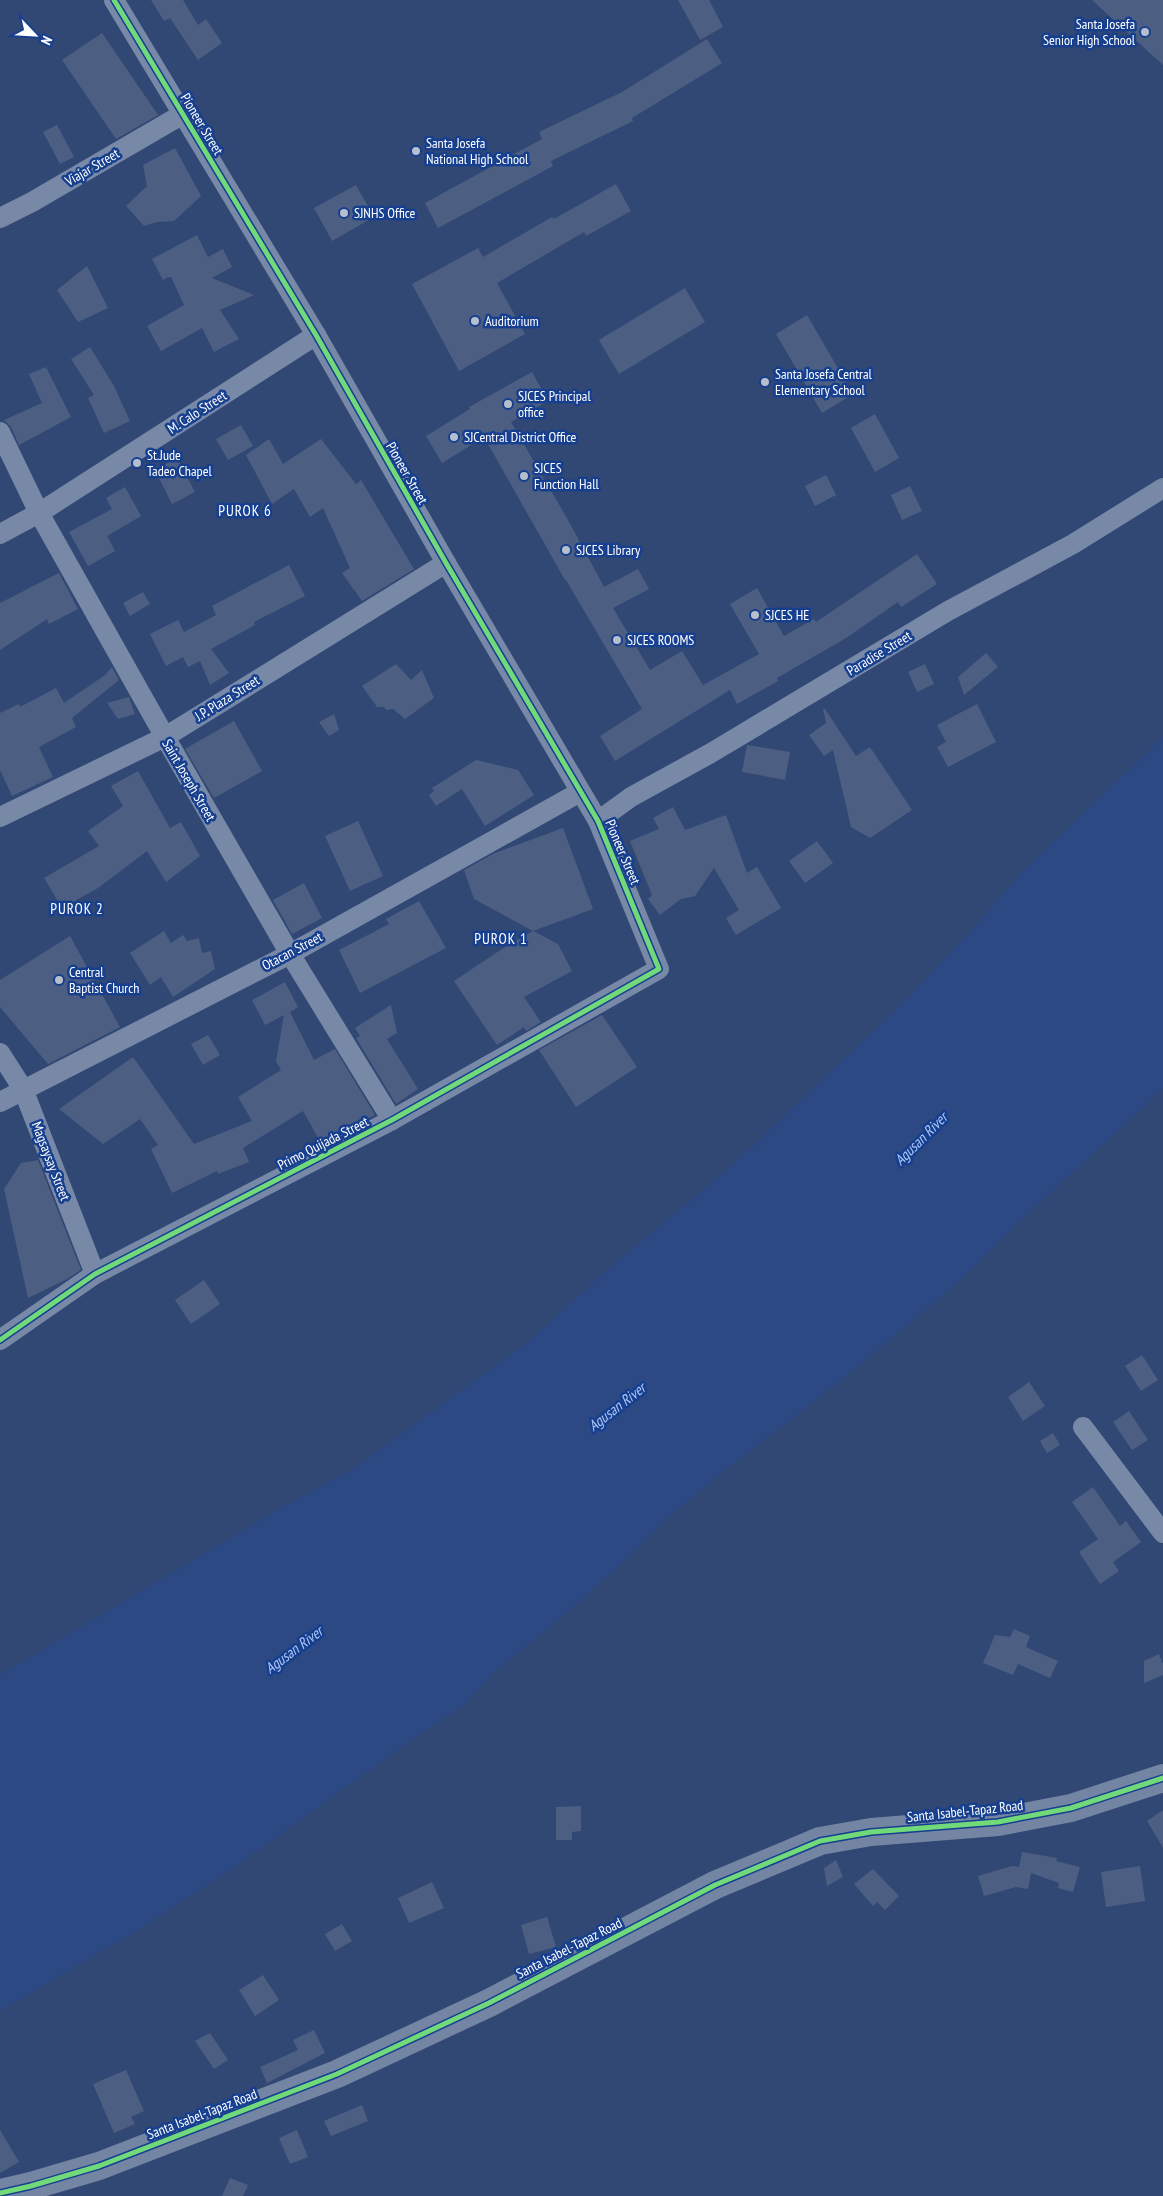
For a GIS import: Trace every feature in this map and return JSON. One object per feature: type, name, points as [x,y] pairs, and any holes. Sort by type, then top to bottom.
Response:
[{"type":"street","name":"Pioneer Street","points":[[114,0],[316,335],[446,563],[598,821],[658,969]]},
{"type":"street","name":"Viajar Street","points":[[0,218],[32,202],[183,114]]},
{"type":"street","name":"M. Calo Street","points":[[0,534],[39,513],[316,335]]},
{"type":"street","name":"Saint Joseph Street","points":[[0,432],[39,513],[165,737],[290,954],[392,1120]]},
{"type":"street","name":"Paradise Street","points":[[598,821],[631,797],[727,743],[948,611],[1073,544],[1163,488]]},
{"type":"street","name":"J.P. Plaza Street","points":[[0,817],[165,737],[446,563]]},
{"type":"street","name":"Otacan Street","points":[[0,1102],[290,954],[580,792]]},
{"type":"street","name":"Primo Quijada Street","points":[[0,1340],[95,1274],[392,1120],[658,969]]},
{"type":"street","name":"Magsaysay Street","points":[[0,1053],[23,1089],[95,1274]]},
{"type":"street","points":[[1083,1427],[1163,1533]]},
{"type":"street","name":"Santa Isabel-Tapaz Road","points":[[0,2193],[99,2166],[337,2074],[488,2003],[715,1885],[820,1841],[871,1832],[998,1822],[1071,1808],[1163,1778]]},
{"type":"water","name":"Agusan River","points":[[1163,737],[1163,1089],[1019,1222],[954,1286],[834,1386],[718,1476],[666,1520],[620,1565],[549,1628],[494,1672],[463,1706],[426,1730],[232,1869],[135,1932],[0,2011],[0,1675],[286,1505],[350,1471],[528,1342],[599,1277],[728,1169],[898,1008],[970,932],[1020,874]]},
{"type":"building","points":[[151,0],[183,0],[198,25],[206,19],[222,43],[198,60],[170,18],[164,21]]},
{"type":"building","points":[[678,0],[709,0],[723,27],[700,40]]},
{"type":"building","name":"Santa Josefa Senior High School","points":[[1092,0],[1163,0],[1163,65]]},
{"type":"building","points":[[102,33],[158,115],[116,139],[62,60]]},
{"type":"building","points":[[707,39],[722,63],[632,118],[633,121],[551,161],[553,166],[438,228],[425,203],[542,139],[539,132],[622,92]]},
{"type":"building","points":[[57,125],[74,157],[60,164],[43,132]]},
{"type":"building","points":[[175,148],[201,196],[174,221],[157,222],[144,226],[126,206],[147,186],[143,165]]},
{"type":"building","name":"Auditorium","points":[[616,184],[631,211],[586,236],[584,232],[497,283],[525,334],[459,371],[412,284],[478,248],[483,257],[552,217],[554,219]]},
{"type":"building","name":"SJNHS Office","points":[[356,185],[374,217],[332,241],[314,208]]},
{"type":"building","points":[[197,235],[208,257],[223,249],[232,267],[212,278],[254,295],[220,310],[239,339],[214,352],[202,328],[161,351],[147,326],[184,305],[171,277],[163,280],[152,259]]},
{"type":"building","points":[[87,266],[108,308],[78,322],[57,290]]},
{"type":"building","points":[[685,288],[705,322],[619,374],[599,340]]},
{"type":"building","points":[[807,315],[853,394],[822,413],[776,334]]},
{"type":"building","points":[[90,347],[114,386],[130,421],[104,433],[88,398],[94,395],[71,359]]},
{"type":"building","points":[[46,367],[71,417],[19,445],[11,427],[4,420],[42,403],[29,374]]},
{"type":"building","points":[[532,372],[548,401],[511,422],[568,520],[604,587],[638,569],[649,589],[613,608],[650,670],[682,651],[703,685],[759,654],[730,604],[757,588],[784,636],[814,619],[816,622],[917,554],[937,584],[901,607],[898,602],[846,638],[777,678],[778,681],[737,704],[730,690],[615,761],[600,736],[642,709],[565,580],[484,437],[442,463],[426,436],[470,409],[469,407]]},
{"type":"building","points":[[875,414],[899,458],[875,472],[851,428]]},
{"type":"building","points":[[241,425],[253,446],[228,460],[216,439]]},
{"type":"building","points":[[269,439],[283,464],[321,439],[356,484],[361,480],[414,569],[362,601],[342,573],[350,568],[323,508],[310,517],[294,489],[272,504],[246,455]]},
{"type":"building","points":[[177,458],[195,492],[172,504],[155,470]]},
{"type":"building","points":[[826,475],[836,495],[815,506],[805,486]]},
{"type":"building","points":[[910,486],[922,511],[902,520],[891,495]]},
{"type":"building","points":[[125,487],[141,516],[107,536],[115,551],[88,566],[69,532],[112,509],[106,498]]},
{"type":"building","points":[[289,565],[305,596],[254,622],[255,625],[211,649],[229,673],[210,685],[200,661],[188,667],[183,657],[166,666],[150,634],[178,620],[184,632],[216,615],[212,606]]},
{"type":"building","points":[[59,573],[78,609],[49,624],[47,619],[0,650],[0,603]]},
{"type":"building","points":[[143,592],[150,604],[130,616],[123,603]]},
{"type":"building","points":[[986,653],[998,667],[964,695],[958,677]]},
{"type":"building","points":[[396,664],[411,680],[422,670],[434,698],[405,719],[393,709],[386,710],[384,707],[377,707],[362,686]]},
{"type":"building","points":[[925,664],[934,684],[917,692],[908,672]]},
{"type":"building","points":[[112,667],[119,680],[72,718],[76,727],[39,747],[53,777],[12,796],[0,770],[0,713],[19,704],[20,707],[56,688],[64,703],[105,675]]},
{"type":"building","points":[[129,697],[135,714],[118,719],[107,703]]},
{"type":"building","points":[[977,704],[996,742],[948,767],[937,747],[946,742],[937,725]]},
{"type":"building","points":[[823,709],[825,709],[856,756],[870,747],[912,810],[870,838],[851,827],[833,750],[824,756],[809,735],[826,723]]},
{"type":"building","points":[[334,714],[339,730],[329,736],[319,722]]},
{"type":"building","points":[[234,721],[262,771],[214,798],[185,749]]},
{"type":"building","points":[[747,745],[790,752],[785,780],[742,772]]},
{"type":"building","points":[[476,760],[518,770],[534,795],[485,826],[462,789],[436,806],[429,795],[434,791],[432,788]]},
{"type":"building","points":[[138,771],[170,828],[181,822],[200,856],[166,882],[147,851],[98,888],[62,908],[44,878],[99,846],[88,831],[123,806],[111,786]]},
{"type":"building","points":[[673,807],[685,830],[726,815],[747,873],[757,867],[781,908],[736,935],[726,918],[739,910],[714,868],[695,896],[681,899],[660,915],[648,899],[652,895],[630,841],[659,829],[653,818]]},
{"type":"building","points":[[358,821],[383,876],[350,891],[325,836]]},
{"type":"building","points":[[563,828],[593,909],[533,931],[474,899],[464,870],[495,853]]},
{"type":"building","points":[[817,841],[833,863],[805,883],[789,861]]},
{"type":"building","points":[[304,883],[322,918],[292,934],[273,900]]},
{"type":"building","points":[[419,901],[446,948],[360,993],[339,950],[389,924],[386,919]]},
{"type":"building","points":[[164,931],[171,943],[183,935],[187,941],[199,938],[202,953],[211,951],[215,969],[173,997],[161,977],[150,985],[130,953]]},
{"type":"building","points":[[533,931],[558,944],[572,971],[524,997],[541,1022],[526,1031],[524,1027],[497,1045],[454,981]]},
{"type":"building","points":[[70,936],[120,1027],[48,1064],[0,1007],[0,980]]},
{"type":"building","points":[[285,982],[298,1007],[290,1012],[314,1060],[335,1049],[375,1115],[321,1143],[303,1111],[243,1148],[249,1162],[218,1174],[217,1171],[172,1193],[151,1149],[158,1145],[140,1119],[103,1144],[59,1109],[133,1057],[194,1144],[252,1121],[238,1097],[281,1070],[276,1061],[284,1015],[265,1025],[252,1000]]},
{"type":"building","points":[[391,1005],[397,1033],[387,1039],[418,1089],[396,1104],[356,1038],[360,1036],[355,1028]]},
{"type":"building","points":[[602,1015],[637,1067],[576,1107],[539,1050]]},
{"type":"building","points":[[208,1035],[220,1055],[203,1065],[191,1044]]},
{"type":"building","points":[[38,1160],[81,1270],[28,1298],[4,1189],[21,1163]]},
{"type":"building","points":[[204,1280],[220,1304],[191,1324],[175,1300]]},
{"type":"building","points":[[1142,1355],[1158,1380],[1141,1391],[1125,1366]]},
{"type":"building","points":[[1029,1382],[1045,1406],[1023,1421],[1008,1397]]},
{"type":"building","points":[[1129,1411],[1148,1440],[1132,1450],[1113,1422]]},
{"type":"building","points":[[1053,1433],[1060,1445],[1047,1453],[1040,1441]]},
{"type":"building","points":[[1093,1487],[1120,1526],[1126,1521],[1141,1542],[1113,1562],[1119,1571],[1100,1584],[1079,1552],[1098,1539],[1072,1502]]},
{"type":"building","points":[[1014,1629],[1030,1636],[1026,1647],[1058,1661],[1050,1678],[1018,1664],[1013,1675],[983,1663],[995,1635],[1010,1637]]},
{"type":"building","points":[[1159,1654],[1163,1664],[1163,1675],[1144,1683],[1144,1661]]},
{"type":"building","points":[[581,1806],[581,1831],[572,1832],[572,1840],[556,1840],[556,1807]]},
{"type":"building","points":[[1163,1810],[1163,1848],[1147,1821]]},
{"type":"building","points":[[1022,1852],[1057,1858],[1056,1861],[1080,1867],[1073,1892],[1058,1888],[1059,1883],[1031,1873],[1028,1889],[1016,1887],[984,1896],[978,1876],[1012,1866],[1019,1867]]},
{"type":"building","points":[[836,1860],[843,1877],[827,1886],[824,1868]]},
{"type":"building","points":[[1140,1866],[1145,1901],[1106,1907],[1101,1872]]},
{"type":"building","points":[[873,1869],[899,1896],[885,1910],[877,1902],[873,1906],[854,1884]]},
{"type":"building","points":[[432,1882],[444,1908],[409,1923],[398,1898]]},
{"type":"building","points":[[547,1917],[556,1947],[529,1954],[521,1925]]},
{"type":"building","points":[[342,1924],[352,1941],[335,1951],[325,1934]]},
{"type":"building","points":[[263,1975],[279,2000],[255,2016],[239,1990]]},
{"type":"building","points":[[314,2030],[325,2053],[267,2083],[260,2067],[298,2050],[293,2040]]},
{"type":"building","points":[[210,2033],[228,2060],[214,2069],[195,2041]]},
{"type":"building","points":[[126,2070],[144,2111],[131,2117],[135,2124],[114,2133],[93,2084]]},
{"type":"building","points":[[362,2105],[368,2121],[331,2136],[324,2121]]},
{"type":"building","points":[[0,2130],[19,2162],[0,2173]]},
{"type":"building","points":[[297,2130],[308,2157],[290,2164],[279,2138]]},
{"type":"building","points":[[230,2178],[248,2185],[243,2196],[222,2196]]},
{"type":"cycle path","points":[[0,1340],[95,1274],[392,1120],[659,969],[598,821],[446,563],[316,335],[114,0]]},
{"type":"cycle path","points":[[0,2193],[99,2166],[337,2074],[489,2003],[715,1885],[820,1841],[871,1832],[998,1822],[1071,1808],[1163,1778]]},
{"type":"place","name":"Santa Josefa Senior High School","points":[[1145,32]]},
{"type":"place","name":"Santa Josefa National High School","points":[[416,151]]},
{"type":"place","name":"SJNHS Office","points":[[344,213]]},
{"type":"place","name":"Auditorium","points":[[475,321]]},
{"type":"place","name":"Santa Josefa Central Elementary School","points":[[765,382]]},
{"type":"place","name":"SJCES Principal office","points":[[508,404]]},
{"type":"place","name":"SJCentral District Office","points":[[454,437]]},
{"type":"place","name":"St.Jude Tadeo Chapel","points":[[137,463]]},
{"type":"place","name":"SJCES Function Hall","points":[[524,476]]},
{"type":"place","name":"SJCES Library","points":[[566,550]]},
{"type":"place","name":"SJCES HE","points":[[755,615]]},
{"type":"place","name":"SJCES ROOMS","points":[[617,640]]},
{"type":"place","name":"Central Baptist Church","points":[[59,980]]},
{"type":"district","name":"PUROK 6","points":[[245,511]]},
{"type":"district","name":"PUROK 2","points":[[77,909]]},
{"type":"district","name":"PUROK 1","points":[[501,939]]}]
